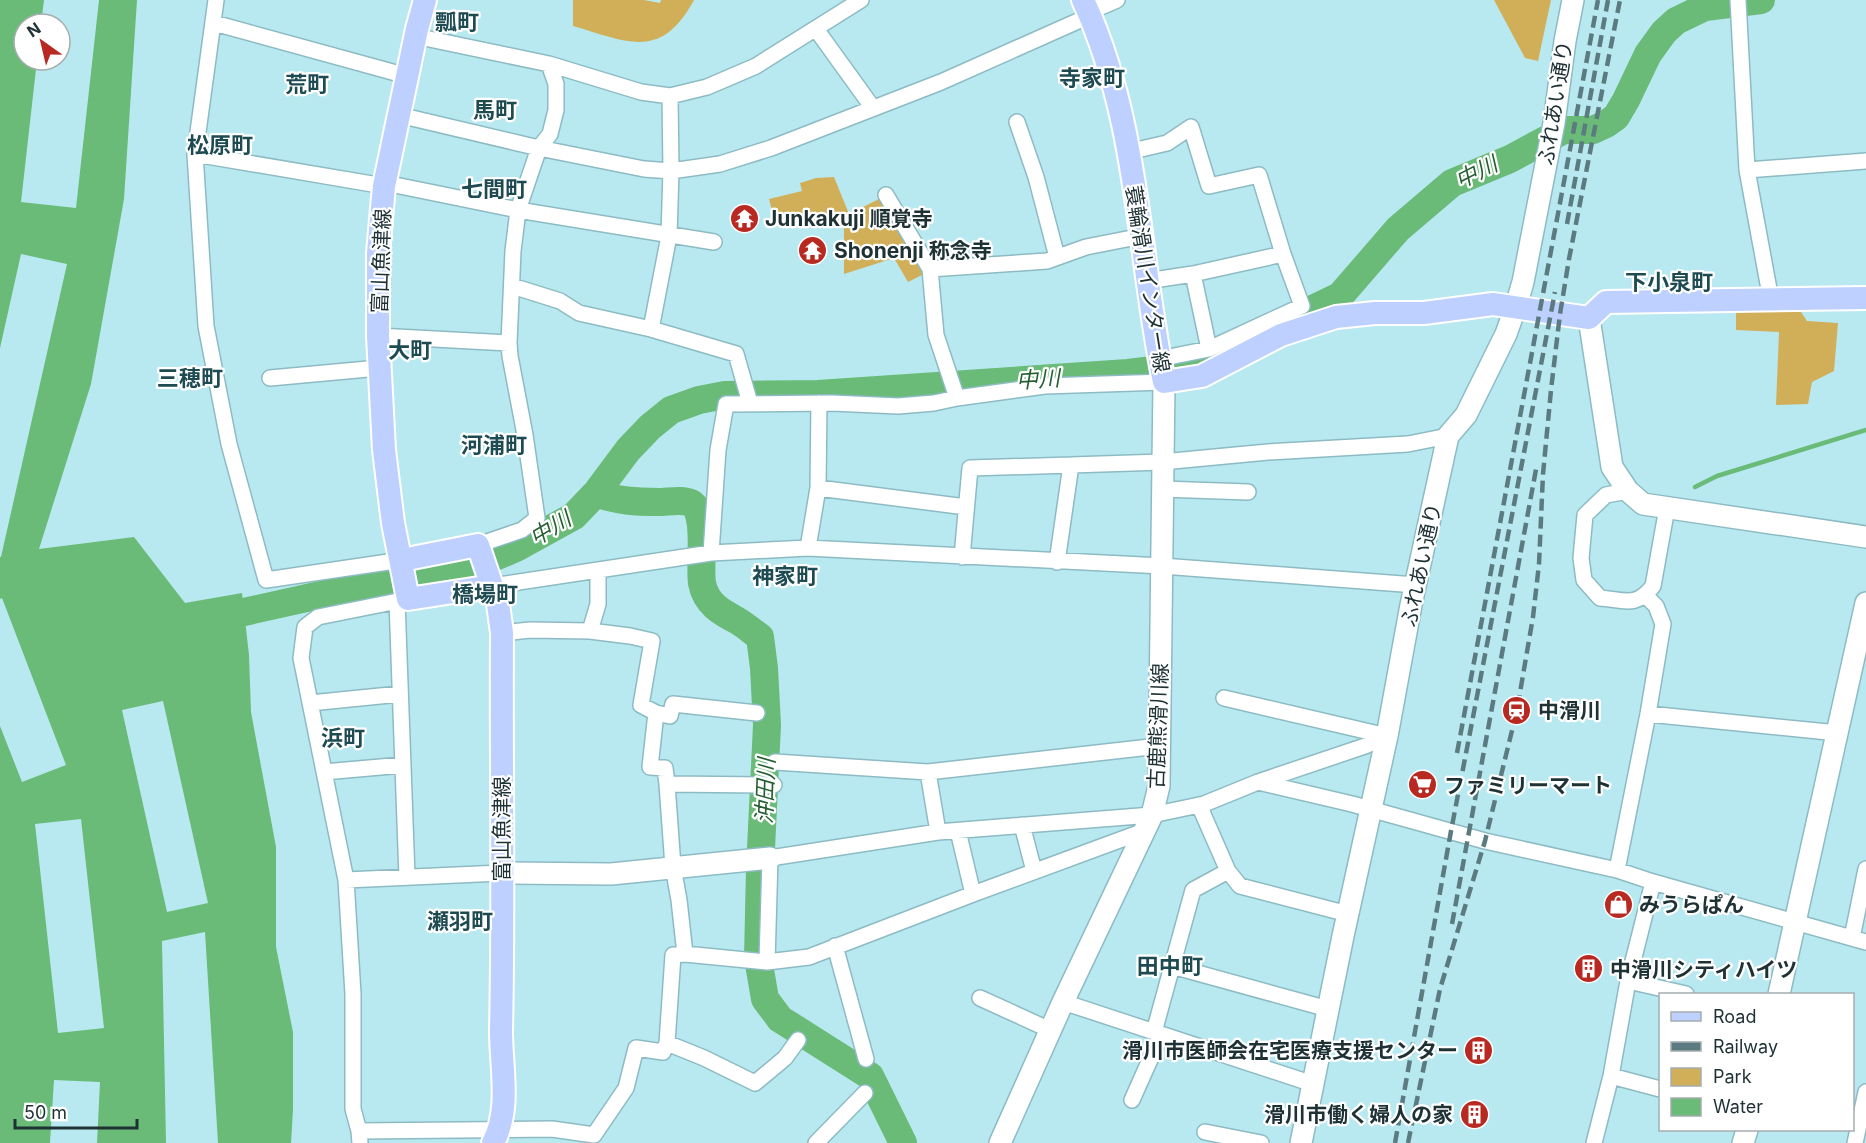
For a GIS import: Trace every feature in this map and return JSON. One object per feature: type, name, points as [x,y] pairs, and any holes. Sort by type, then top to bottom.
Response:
[{"type":"main road","name":"富山魚津線","points":[[403,600],[402,560],[393,523],[384,450],[378,336],[378,253],[384,186],[425,0]]},
{"type":"main road","name":"蓑輪滑川インター線","points":[[1086,6],[1099,37],[1122,111],[1164,382],[1202,376],[1281,335],[1336,317],[1375,313],[1424,313],[1493,304],[1589,318]]},
{"type":"main road","points":[[1589,318],[1606,302],[1866,298]]},
{"type":"main road","name":"富山魚津線","points":[[478,545],[498,604],[502,633],[501,1049],[504,1104],[497,1136]]},
{"type":"main road","points":[[402,560],[478,545]]},
{"type":"main road","points":[[403,600],[492,586]]},
{"type":"street","points":[[216,0],[195,154],[206,326],[229,444],[266,580],[402,560]]},
{"type":"street","points":[[416,36],[549,64],[641,92],[670,96],[707,87],[756,66],[861,0]]},
{"type":"street","points":[[399,115],[539,148],[644,169],[671,171],[720,164],[761,151],[940,82],[1078,21],[1086,6],[1117,0]]},
{"type":"street","name":"ふれあい通り","points":[[1301,1143],[1448,436],[1466,416],[1506,334],[1523,282],[1554,123],[1573,0]]},
{"type":"street","points":[[1738,0],[1748,170],[1771,300]]},
{"type":"street","points":[[214,23],[407,76]]},
{"type":"street","points":[[816,29],[873,108]]},
{"type":"street","points":[[478,545],[522,530],[537,518],[509,343],[518,210],[539,148],[550,134],[556,110],[556,84],[549,64]]},
{"type":"street","points":[[651,329],[669,236],[670,96]]},
{"type":"street","points":[[1017,122],[1036,177],[1057,257]]},
{"type":"street","points":[[1128,152],[1167,143],[1191,127],[1209,186],[1259,175],[1283,254],[1302,306],[1209,349],[1159,359]]},
{"type":"street","points":[[195,154],[384,186],[395,185],[518,210],[714,242]]},
{"type":"street","points":[[1748,170],[1866,161]]},
{"type":"street","points":[[886,195],[930,269],[936,335],[957,398]]},
{"type":"street","points":[[930,269],[1047,261],[1086,247],[1142,236]]},
{"type":"street","points":[[1147,282],[1283,254]]},
{"type":"street","points":[[1193,274],[1209,349]]},
{"type":"street","points":[[512,286],[560,302],[579,313],[651,329],[736,354],[750,403]]},
{"type":"street","points":[[1589,318],[1612,467],[1628,491],[1643,504],[1866,537]]},
{"type":"street","points":[[378,336],[509,343]]},
{"type":"street","points":[[270,378],[379,368]]},
{"type":"street","points":[[711,553],[718,450],[726,404],[898,406],[934,403],[1045,386],[1164,382]]},
{"type":"street","name":"古鹿熊滑川線","points":[[1000,1143],[1050,1030],[1148,823],[1159,786],[1164,382]]},
{"type":"street","points":[[808,548],[818,488],[819,404]]},
{"type":"street","points":[[962,557],[970,468],[1162,462],[1268,452],[1408,444],[1448,436]]},
{"type":"street","points":[[1057,562],[1071,465]]},
{"type":"street","points":[[818,488],[966,507]]},
{"type":"street","points":[[1162,489],[1248,492]]},
{"type":"street","points":[[1628,491],[1606,495],[1585,515],[1581,558],[1584,580],[1600,598],[1636,602],[1646,596],[1653,586],[1667,508]]},
{"type":"street","points":[[492,586],[711,553],[808,548],[1162,566],[1416,585]]},
{"type":"street","points":[[590,631],[598,604],[598,570]]},
{"type":"street","points":[[1617,870],[1663,624],[1656,606],[1646,596]]},
{"type":"street","points":[[407,877],[400,694],[403,600],[318,617],[305,627],[301,658],[346,880],[353,994],[353,1109],[359,1137],[594,1135],[626,1089],[636,1048],[663,1052],[667,1043],[673,955],[685,954],[767,962],[809,957],[1034,871],[1148,823],[1258,782],[1365,746],[1387,736]]},
{"type":"street","points":[[1779,993],[1866,603]]},
{"type":"street","points":[[502,633],[530,630],[590,631],[652,641],[641,705],[656,713],[670,716],[674,704],[757,713]]},
{"type":"street","points":[[310,703],[400,694]]},
{"type":"street","points":[[1224,698],[1387,736]]},
{"type":"street","points":[[656,713],[650,767],[665,768],[673,867],[685,954]]},
{"type":"street","points":[[1648,714],[1838,733]]},
{"type":"street","points":[[775,762],[928,772],[1160,746]]},
{"type":"street","points":[[324,772],[403,765]]},
{"type":"street","points":[[928,772],[938,832]]},
{"type":"street","points":[[1258,782],[1371,809],[1485,841],[1617,870],[1859,940],[1866,869]]},
{"type":"street","points":[[667,784],[774,785]]},
{"type":"street","points":[[1199,805],[1228,871],[1240,886],[1348,914]]},
{"type":"street","points":[[346,880],[501,873],[611,874],[760,859],[938,832],[1022,825],[1148,823]]},
{"type":"street","points":[[1022,825],[1034,871]]},
{"type":"street","points":[[958,831],[973,894]]},
{"type":"street","points":[[760,859],[767,962]]},
{"type":"street","points":[[1132,1100],[1157,1034],[1172,966],[1193,891],[1228,871]]},
{"type":"street","points":[[1594,1143],[1611,1076],[1628,981],[1653,882]]},
{"type":"street","points":[[835,946],[866,1059]]},
{"type":"street","points":[[1172,966],[1328,1009]]},
{"type":"street","points":[[1628,981],[1682,993]]},
{"type":"street","points":[[980,998],[1050,1030]]},
{"type":"street","points":[[1063,1002],[1313,1084]]},
{"type":"street","points":[[667,1043],[755,1083],[785,1058],[798,1040]]},
{"type":"street","points":[[1611,1076],[1659,1089]]},
{"type":"street","points":[[1859,1138],[1866,1092]]},
{"type":"street","points":[[816,1143],[865,1093]]},
{"type":"street","points":[[1205,1132],[1261,1143]]},
{"type":"green space","points":[[573,0],[644,0],[660,3],[661,0],[694,0],[682,19],[669,32],[656,39],[642,42],[627,41],[573,26]]},
{"type":"green space","points":[[1494,0],[1551,0],[1538,61],[1525,58]]},
{"type":"green space","points":[[834,177],[849,214],[883,197],[924,274],[908,282],[894,258],[844,274],[844,227],[781,228],[779,214],[773,214],[769,199],[802,191],[800,183],[816,178]]},
{"type":"green space","points":[[1736,309],[1799,309],[1807,321],[1838,323],[1834,371],[1812,382],[1808,404],[1776,405],[1779,332],[1736,330]]},
{"type":"water","points":[[0,0],[137,0],[124,199],[91,384],[39,549],[134,537],[185,603],[242,593],[249,655],[251,712],[276,847],[276,947],[293,1032],[291,1143],[0,1143]]},
{"type":"pier","points":[[44,0],[99,0],[76,208],[21,202],[36,72],[72,72],[72,12],[42,12]]},
{"type":"pier","points":[[21,254],[67,264],[0,557],[0,348]]},
{"type":"pier","points":[[2,598],[66,765],[22,782],[0,726],[0,599]]},
{"type":"pier","points":[[163,701],[208,903],[167,912],[122,710]]},
{"type":"pier","points":[[81,819],[104,1028],[58,1033],[35,824]]},
{"type":"pier","points":[[205,932],[218,1143],[166,1143],[162,941]]},
{"type":"pier","points":[[54,1080],[100,1082],[97,1143],[50,1143]]},
{"type":"waterway","name":"中川","points":[[244,612],[488,560],[516,548],[574,516],[650,427],[671,410],[699,400],[725,395],[818,394],[1128,373],[1170,368],[1206,360],[1340,296],[1398,229],[1452,183],[1510,159],[1564,130],[1593,130],[1616,117],[1648,54],[1664,32],[1676,21],[1705,7],[1761,0]]},
{"type":"waterway","points":[[1695,487],[1717,476],[1866,430]]},
{"type":"waterway","name":"沖田川","points":[[596,493],[627,500],[691,503],[696,508],[701,527],[701,575],[707,597],[720,611],[760,637],[767,725],[758,958],[765,999],[780,1019],[870,1076],[903,1143]]},
{"type":"railway","points":[[1457,753],[1598,0]]},
{"type":"railway","points":[[1567,224],[1608,0]]},
{"type":"railway","points":[[1408,1143],[1440,989],[1485,841],[1517,710],[1533,617],[1539,564],[1543,474],[1560,314],[1620,0]]},
{"type":"railway","points":[[1395,1143],[1451,831],[1555,292]]},
{"type":"railway","points":[[1452,924],[1537,464]]},
{"type":"place","name":"Junkakuji 順覚寺","points":[[744,218]]},
{"type":"place","name":"Shonenji 称念寺","points":[[813,250]]},
{"type":"place","name":"中滑川","points":[[1517,710]]},
{"type":"place","name":"ファミリーマート","points":[[1423,785]]},
{"type":"place","name":"みうらぱん","points":[[1618,904]]},
{"type":"place","name":"中滑川シティハイツ","points":[[1589,969]]},
{"type":"place","name":"滑川市医師会在宅医療支援センター","points":[[1479,1050]]},
{"type":"place","name":"滑川市働く婦人の家","points":[[1474,1114]]},
{"type":"district","name":"瓢町","points":[[457,22]]},
{"type":"district","name":"寺家町","points":[[1092,78]]},
{"type":"district","name":"荒町","points":[[307,84]]},
{"type":"district","name":"馬町","points":[[495,110]]},
{"type":"district","name":"松原町","points":[[220,145]]},
{"type":"district","name":"七間町","points":[[494,189]]},
{"type":"district","name":"下小泉町","points":[[1669,282]]},
{"type":"district","name":"大町","points":[[410,350]]},
{"type":"district","name":"三穂町","points":[[190,378]]},
{"type":"district","name":"河浦町","points":[[494,445]]},
{"type":"district","name":"神家町","points":[[785,576]]},
{"type":"district","name":"橋場町","points":[[485,594]]},
{"type":"district","name":"浜町","points":[[343,738]]},
{"type":"district","name":"瀬羽町","points":[[460,921]]},
{"type":"district","name":"田中町","points":[[1170,966]]}]
